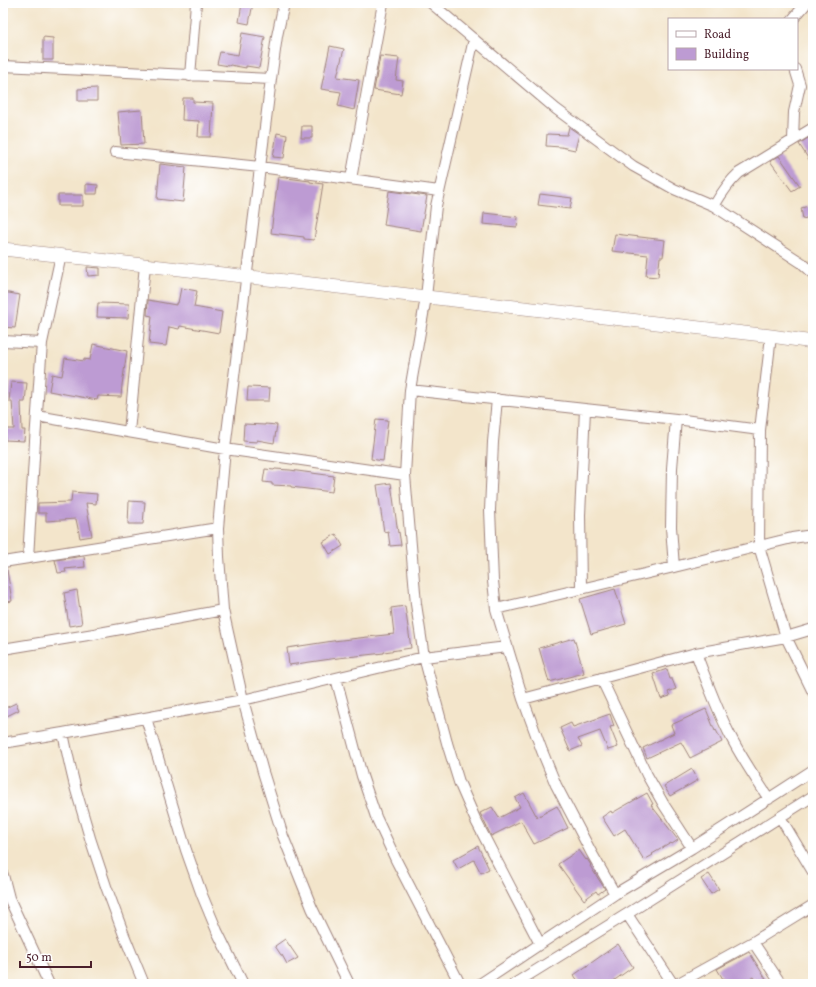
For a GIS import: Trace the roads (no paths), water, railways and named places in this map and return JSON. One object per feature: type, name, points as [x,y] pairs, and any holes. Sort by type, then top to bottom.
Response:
[{"type":"main road","points":[[3,249],[813,342]]},
{"type":"main road","points":[[771,336],[813,336]]},
{"type":"street","points":[[190,76],[196,3]]},
{"type":"street","points":[[284,3],[277,36],[271,79],[225,449],[218,528],[219,557],[223,610],[242,700],[263,772],[283,836],[312,908],[349,984]]},
{"type":"street","points":[[351,179],[383,3]]},
{"type":"street","points":[[431,3],[556,109],[633,166],[674,189],[714,206],[802,263],[813,273]]},
{"type":"street","points":[[794,18],[805,5]]},
{"type":"street","points":[[474,39],[436,206],[426,297],[410,390],[404,475],[416,604],[424,657],[445,736],[459,782],[476,821],[540,944]]},
{"type":"street","points":[[3,66],[271,79]]},
{"type":"street","points":[[793,140],[794,112],[800,85],[796,70]]},
{"type":"street","points":[[714,206],[724,189],[739,173],[813,128]]},
{"type":"street","points":[[115,152],[260,167],[439,190]]},
{"type":"street","points":[[28,558],[36,416],[42,343],[61,255]]},
{"type":"street","points":[[129,432],[145,265]]},
{"type":"street","points":[[771,336],[760,430],[759,546],[786,637],[813,692]]},
{"type":"street","points":[[3,341],[42,343]]},
{"type":"street","points":[[410,390],[676,419],[760,430]]},
{"type":"street","points":[[497,399],[493,442],[490,510],[493,581],[496,610],[542,751],[556,784],[591,852],[615,894]]},
{"type":"street","points":[[581,589],[580,515],[585,410]]},
{"type":"street","points":[[36,416],[225,449],[404,475]]},
{"type":"street","points":[[674,567],[672,468],[676,419]]},
{"type":"street","points":[[3,562],[218,528]]},
{"type":"street","points":[[496,610],[792,538],[813,535]]},
{"type":"street","points":[[3,649],[223,610]]},
{"type":"street","points":[[524,699],[696,653],[786,637],[813,629]]},
{"type":"street","points":[[3,743],[242,700],[424,657],[507,647]]},
{"type":"street","points":[[696,653],[716,706],[729,734],[769,799]]},
{"type":"street","points":[[336,678],[362,776],[376,817],[460,984]]},
{"type":"street","points":[[601,678],[647,775],[664,805],[692,848]]},
{"type":"street","points":[[146,718],[186,850],[202,895],[217,932],[243,984]]},
{"type":"street","points":[[63,733],[76,790],[95,853],[111,900],[144,984]]},
{"type":"street","points":[[480,984],[615,894],[692,848],[813,770]]},
{"type":"street","points":[[514,984],[813,796]]},
{"type":"street","points":[[780,817],[813,872]]},
{"type":"street","points":[[3,875],[6,899],[49,984]]},
{"type":"street","points":[[677,984],[753,942],[813,905]]},
{"type":"street","points":[[627,914],[673,984]]},
{"type":"street","points":[[753,942],[781,984]]}]
